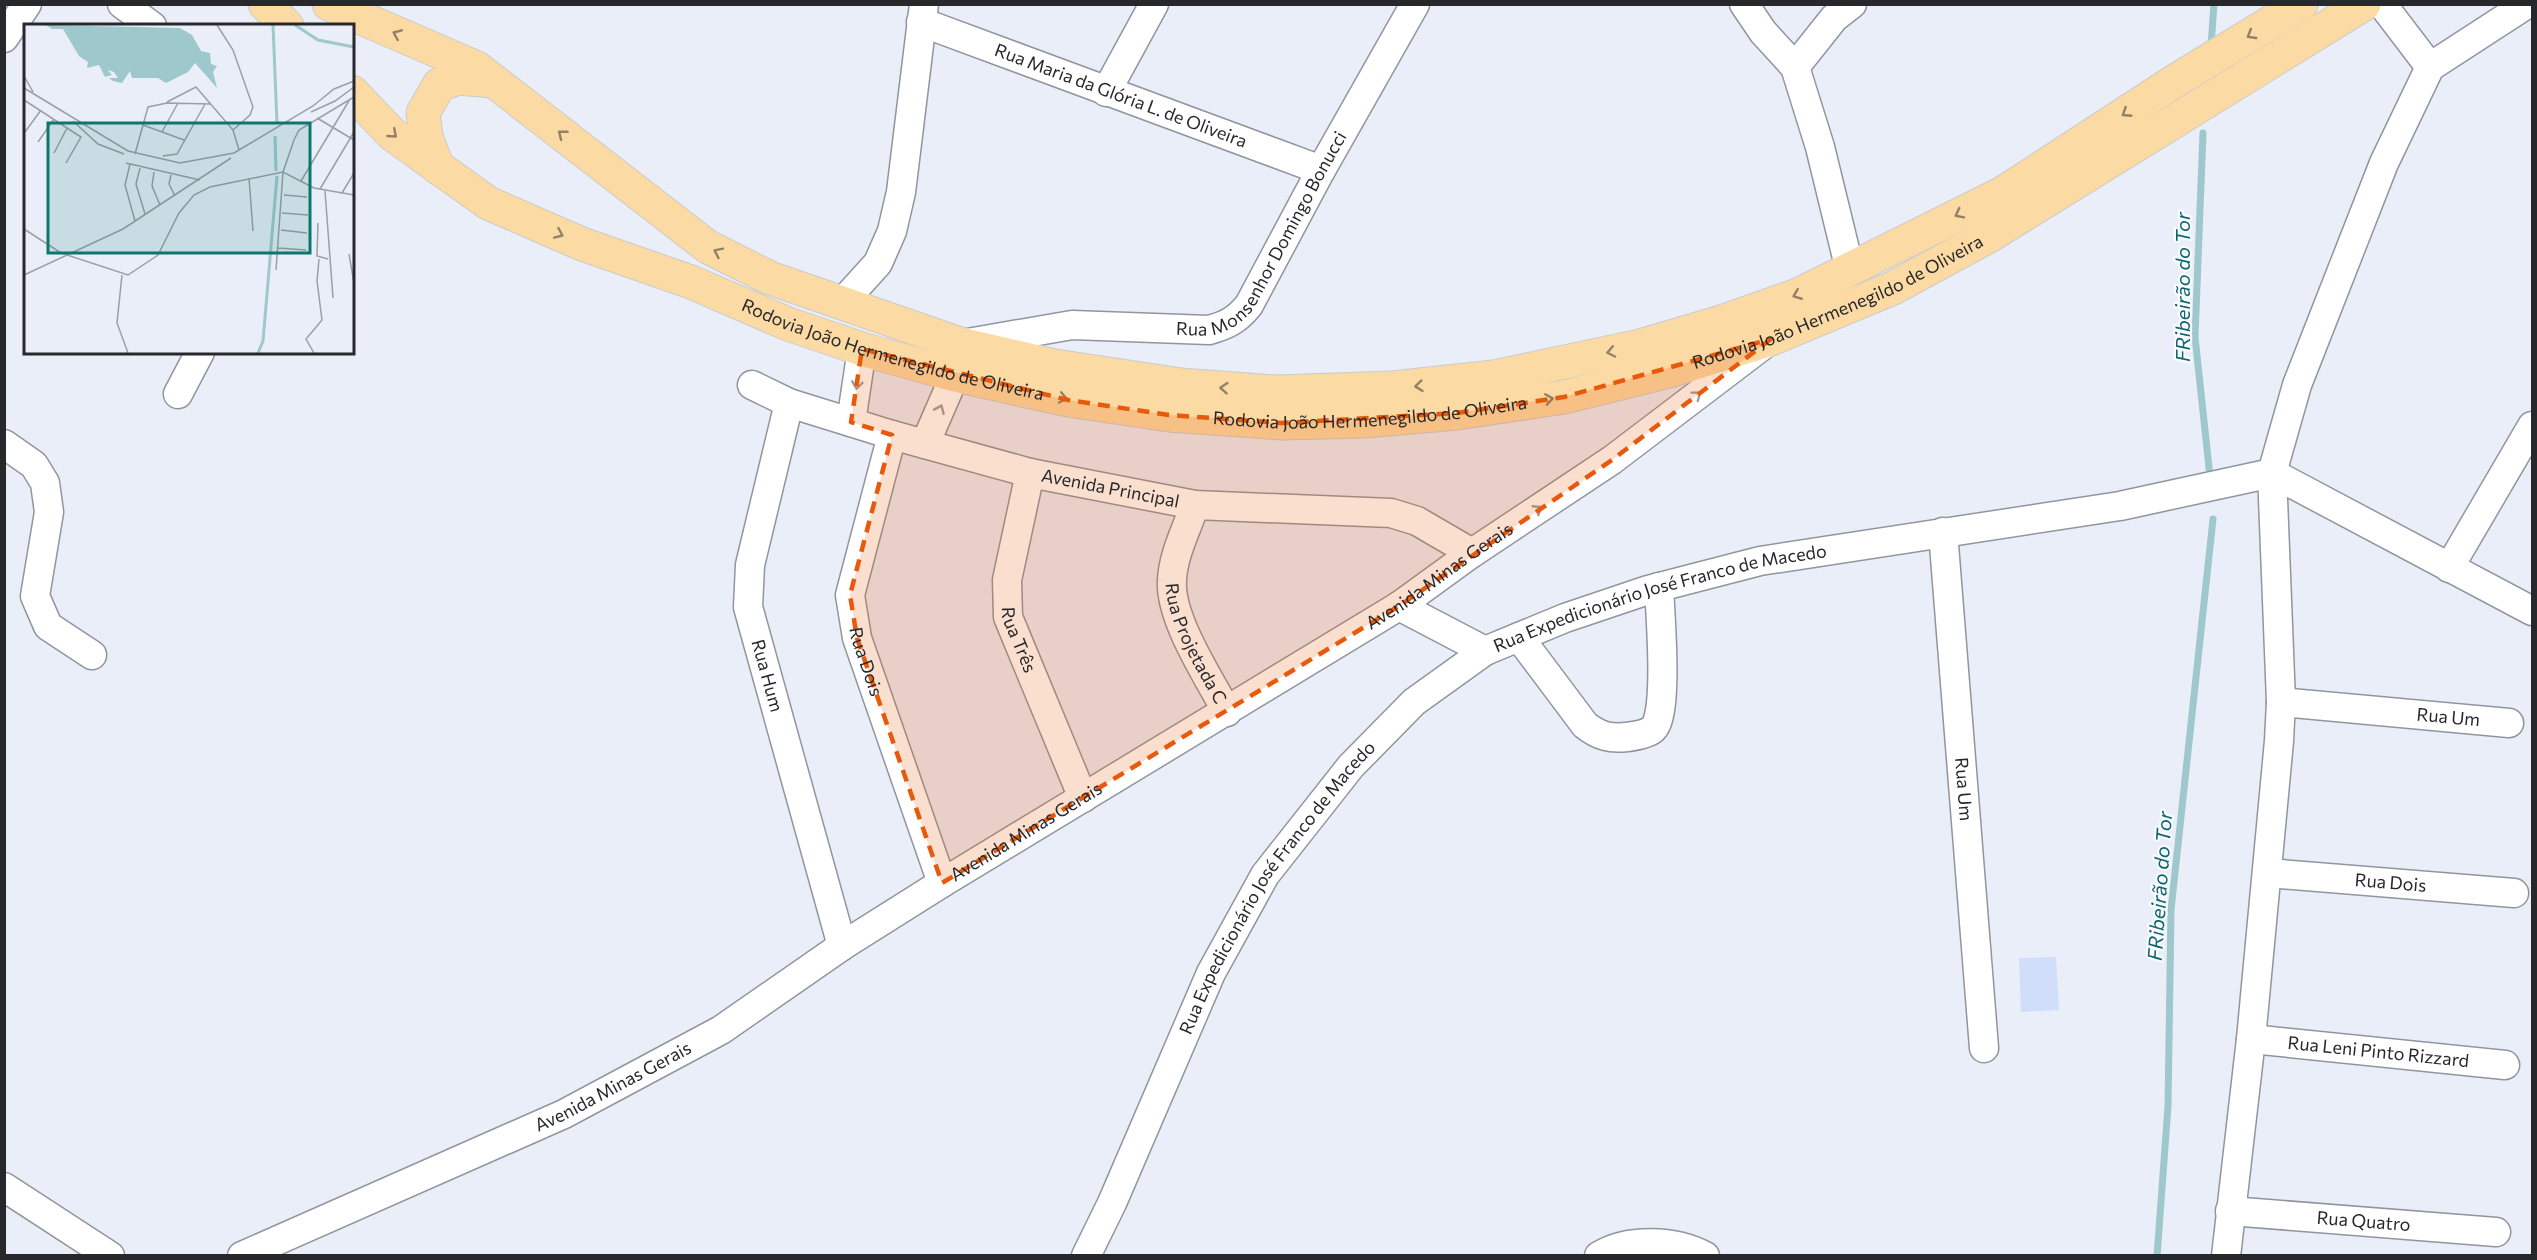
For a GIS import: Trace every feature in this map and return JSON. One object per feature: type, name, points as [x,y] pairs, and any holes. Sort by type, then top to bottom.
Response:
[{"type":"main road","points":[[265,4],[285,24]]},
{"type":"main road","name":"Rodovia João Hermenegildo de Oliveira","points":[[329,4],[477,68],[708,247],[770,278],[841,303],[958,359],[1068,400],[1170,415],[1282,423],[1365,421],[1457,413],[1564,397],[1669,371],[1771,339],[1893,288],[1989,236],[2364,4]]},
{"type":"main road","name":"Rodovia João Hermenegildo de Oliveira","points":[[354,94],[392,134],[488,203],[582,244],[691,282],[788,324],[862,349],[1055,366],[1181,385],[1276,392],[1393,388],[1494,377],[1640,346],[1721,322],[1798,295],[2003,193],[2175,81],[2301,4]]},
{"type":"main road","points":[[438,168],[426,137],[423,113],[439,86],[458,78],[494,82]]},
{"type":"street","points":[[4,38],[27,4]]},
{"type":"street","points":[[122,4],[149,24]]},
{"type":"street","points":[[1106,92],[1154,4]]},
{"type":"street","name":"Rua Monsenhor Domingo Bonucci","points":[[958,359],[1072,325],[1209,330],[1226,326],[1238,319],[1249,305],[1321,170],[1415,4]]},
{"type":"street","points":[[1744,4],[1763,32],[1795,67],[1820,147],[1850,270]]},
{"type":"street","points":[[1795,67],[1834,18],[1852,4]]},
{"type":"street","points":[[2382,4],[2430,67]]},
{"type":"street","points":[[2226,1256],[2268,873],[2281,702],[2272,473],[2297,385],[2384,163],[2430,67],[2527,4]]},
{"type":"street","points":[[841,303],[878,263],[892,231],[901,192],[922,13]]},
{"type":"street","name":"Rua Maria da Glória L. de Oliveira","points":[[922,13],[1106,92],[1321,170]]},
{"type":"street","name":"Avenida Minas Gerais","points":[[242,1256],[564,1114],[721,1030],[842,946],[942,883],[1399,606],[1472,553],[1612,460],[1771,339]]},
{"type":"street","points":[[851,422],[862,349]]},
{"type":"street","points":[[178,394],[199,354]]},
{"type":"street","points":[[925,444],[958,359]]},
{"type":"street","name":"Avenida Principal","points":[[752,385],[789,403],[892,435],[1030,473],[1195,505],[1391,513],[1417,521],[1472,553]]},
{"type":"street","name":"Rua Hum","points":[[789,403],[750,566],[748,607],[842,946]]},
{"type":"street","points":[[2449,568],[2532,426]]},
{"type":"street","name":"Rua Dois","points":[[892,435],[850,595],[857,638],[942,883]]},
{"type":"street","points":[[4,444],[34,465],[45,483],[50,512],[35,596],[48,626],[92,655]]},
{"type":"street","name":"Rua Três","points":[[1030,473],[1007,580],[1008,617],[1083,798]]},
{"type":"street","points":[[2272,473],[2532,611]]},
{"type":"street","name":"Rua Expedicionário José Franco de Macedo","points":[[1086,1256],[1112,1203],[1211,973],[1265,874],[1352,766],[1414,702],[1485,651],[1565,618],[1659,587],[1760,561],[2120,506],[2272,473]]},
{"type":"street","name":"Rua Projetada C","points":[[1195,505],[1174,564],[1172,594],[1184,628],[1227,712]]},
{"type":"street","name":"Rua Um","points":[[1943,532],[1984,1048]]},
{"type":"street","points":[[1519,637],[1585,725],[1595,733],[1612,739],[1637,736],[1653,729],[1659,720],[1662,698],[1659,587]]},
{"type":"street","points":[[1399,606],[1485,651]]},
{"type":"street","name":"Rua Um","points":[[2281,702],[2509,723]]},
{"type":"street","name":"Rua Dois","points":[[2268,873],[2514,893]]},
{"type":"street","name":"Rua Leni Pinto Rizzard","points":[[2251,1039],[2505,1065]]},
{"type":"street","points":[[4,1187],[110,1256]]},
{"type":"street","name":"Rua Quatro","points":[[2230,1211],[2496,1232]]},
{"type":"street","points":[[1599,1256],[1608,1250],[1650,1243],[1679,1247],[1705,1256]]},
{"type":"highlighted area","points":[[1771,339],[1612,460],[1399,606],[942,883],[857,638],[850,595],[892,435],[851,422],[862,349],[1068,400],[1169,415],[1282,423],[1457,413],[1564,397]]},
{"type":"shaded area","points":[[2056,957],[2059,1010],[2021,1012],[2019,958]]},
{"type":"waterway","name":"FRibeirão do Tor","points":[[2211,46],[2214,4]]},
{"type":"waterway","name":"FRibeirão do Tor","points":[[2203,133],[2195,337],[2210,477]]},
{"type":"waterway","name":"FRibeirão do Tor","points":[[2157,1256],[2168,1106],[2171,910],[2213,519]]}]
